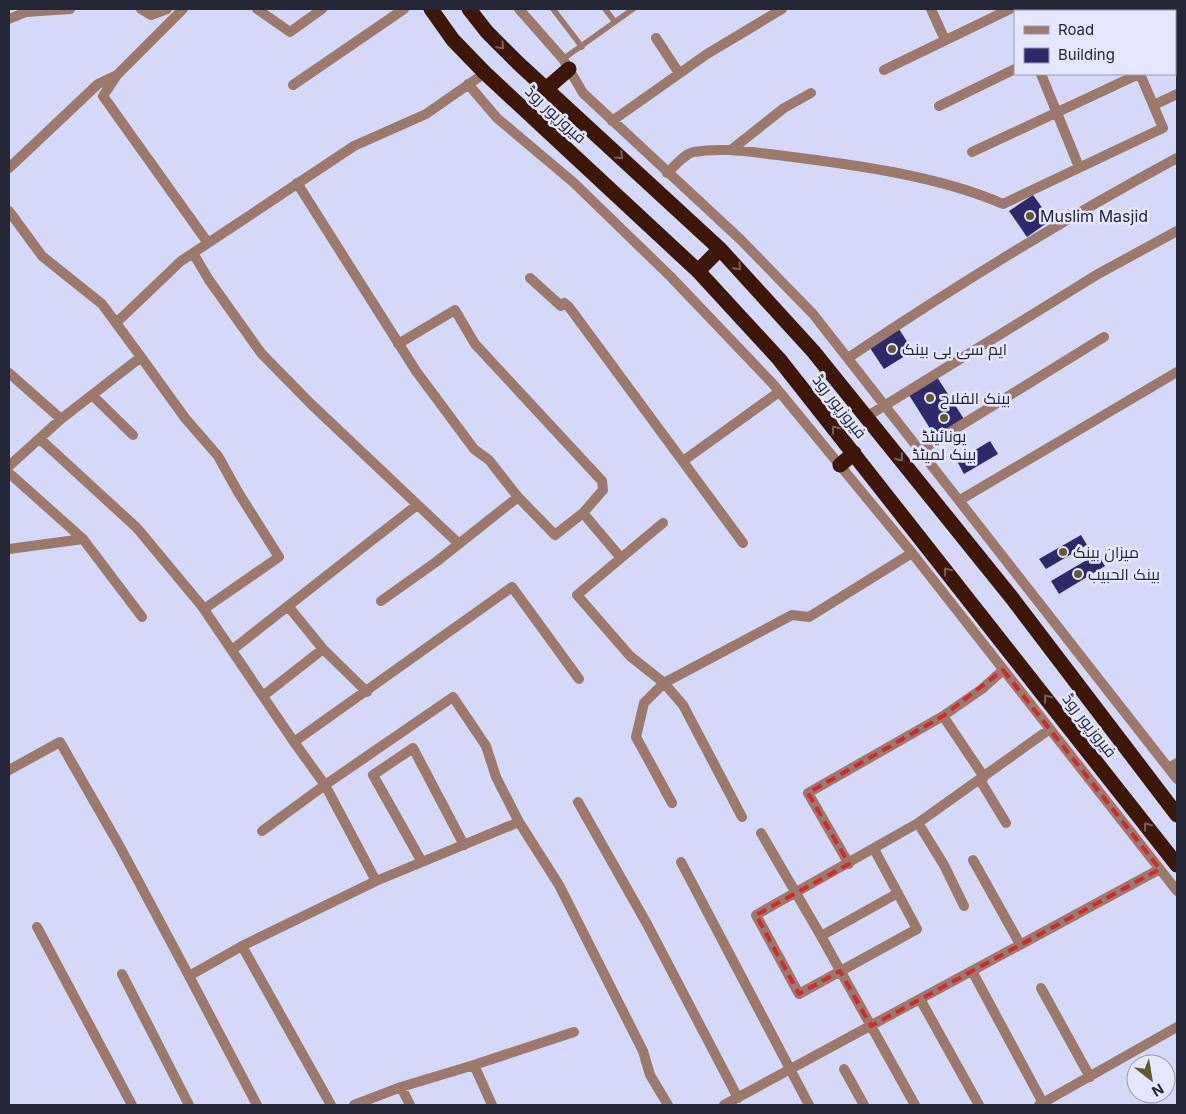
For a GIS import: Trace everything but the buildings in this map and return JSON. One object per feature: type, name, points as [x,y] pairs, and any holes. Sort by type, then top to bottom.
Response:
[{"type":"highway","name":"فیروزپور روڈ","points":[[431,9],[453,40],[484,73],[698,271],[779,359],[1177,865]]},
{"type":"highway","name":"فیروزپور روڈ","points":[[469,9],[487,32],[546,89],[720,249],[813,351],[1012,598],[1177,814]]},
{"type":"highway","points":[[546,89],[566,64]]},
{"type":"highway","points":[[698,271],[720,249]]},
{"type":"highway","points":[[840,465],[854,452]]},
{"type":"street","points":[[9,18],[26,12],[70,9]]},
{"type":"street","points":[[141,9],[151,15],[167,9]]},
{"type":"street","points":[[183,9],[117,75],[103,96],[208,243]]},
{"type":"street","points":[[257,9],[290,32],[322,9]]},
{"type":"street","points":[[293,86],[404,9]]},
{"type":"street","points":[[519,9],[566,64],[583,93],[780,279],[813,314],[1173,766],[1177,779]]},
{"type":"street","points":[[612,121],[679,73],[782,9]]},
{"type":"street","points":[[932,9],[945,40]]},
{"type":"street","points":[[884,70],[1010,9]]},
{"type":"street","points":[[656,38],[679,73]]},
{"type":"street","points":[[939,106],[1014,70]]},
{"type":"street","points":[[116,323],[181,261],[354,146],[426,114],[484,73]]},
{"type":"street","points":[[9,168],[98,84],[117,75]]},
{"type":"street","points":[[1041,75],[1079,167]]},
{"type":"street","points":[[972,152],[1138,75]]},
{"type":"street","points":[[667,173],[692,152],[731,150],[806,159],[885,172],[975,192],[1003,204],[1164,128],[1140,75]]},
{"type":"street","points":[[468,84],[498,118],[573,182],[670,276],[779,392],[912,553],[1002,670],[1177,890]]},
{"type":"street","points":[[731,150],[784,108],[811,93]]},
{"type":"street","points":[[1154,105],[1177,94]]},
{"type":"street","points":[[848,358],[941,295],[1089,206],[1177,158]]},
{"type":"street","points":[[297,183],[398,344],[474,449],[489,460],[518,497],[555,535],[583,513],[603,490],[602,481],[475,344],[456,310],[398,344]]},
{"type":"street","points":[[9,211],[42,256],[102,304],[185,418],[218,456],[238,492],[279,556],[204,609]]},
{"type":"street","points":[[866,417],[1098,274],[1177,231]]},
{"type":"street","points":[[193,253],[209,280],[261,353],[311,404],[458,543]]},
{"type":"street","points":[[530,278],[561,306],[564,303],[569,307],[743,543]]},
{"type":"street","points":[[921,450],[1104,337]]},
{"type":"street","points":[[9,466],[61,419],[141,357]]},
{"type":"street","points":[[9,372],[61,419]]},
{"type":"street","points":[[960,500],[1177,372]]},
{"type":"street","points":[[683,461],[779,392]]},
{"type":"street","points":[[92,395],[133,435]]},
{"type":"street","points":[[40,439],[137,528],[204,609],[325,785],[376,881]]},
{"type":"street","points":[[9,473],[83,539],[142,616]]},
{"type":"street","points":[[381,601],[436,562],[518,497]]},
{"type":"street","points":[[232,650],[417,505]]},
{"type":"street","points":[[583,513],[621,558]]},
{"type":"street","points":[[663,524],[577,595],[630,656],[664,683],[683,705],[742,817]]},
{"type":"street","points":[[9,549],[83,539]]},
{"type":"street","points":[[672,803],[636,737],[644,703],[664,683],[792,615],[809,617],[912,553]]},
{"type":"street","points":[[294,742],[367,692],[512,587],[579,679]]},
{"type":"street","points":[[288,606],[323,649],[367,692]]},
{"type":"street","points":[[263,696],[323,649]]},
{"type":"street","points":[[849,864],[808,793],[943,716],[982,689],[1002,670]]},
{"type":"street","points":[[262,831],[453,697],[486,746],[496,778],[519,822],[559,886],[643,1051],[650,1075],[668,1105]]},
{"type":"street","points":[[943,716],[982,778],[1006,823]]},
{"type":"street","points":[[874,850],[917,929],[799,994],[756,915],[874,850],[918,823],[1050,730]]},
{"type":"street","points":[[9,770],[60,742],[119,845],[258,1105]]},
{"type":"street","points":[[422,862],[373,775],[413,748],[464,845]]},
{"type":"street","points":[[578,802],[647,924],[738,1098]]},
{"type":"street","points":[[189,976],[242,946],[376,881],[519,822]]},
{"type":"street","points":[[918,823],[944,865],[964,906]]},
{"type":"street","points":[[761,833],[915,1105]]},
{"type":"street","points":[[973,860],[1020,944]]},
{"type":"street","points":[[681,862],[809,1105]]},
{"type":"street","points":[[724,1105],[1160,869]]},
{"type":"street","points":[[821,936],[898,893]]},
{"type":"street","points":[[37,927],[132,1105]]},
{"type":"street","points":[[242,946],[331,1105]]},
{"type":"street","points":[[972,971],[1044,1104],[1177,1027]]},
{"type":"street","points":[[122,974],[189,1105]]},
{"type":"street","points":[[1041,988],[1090,1077]]},
{"type":"street","points":[[920,999],[979,1105]]},
{"type":"street","points":[[354,1105],[401,1087],[574,1032]]},
{"type":"street","points":[[474,1065],[492,1105]]},
{"type":"street","points":[[844,1069],[864,1105]]},
{"type":"street","points":[[401,1087],[410,1105]]},
{"type":"lane","points":[[553,9],[582,47]]},
{"type":"lane","points":[[605,9],[615,22]]},
{"type":"lane","points":[[566,64],[582,47],[633,9]]},
{"type":"highlighted area","points":[[1003,670],[1160,869],[871,1026],[840,971],[799,994],[756,915],[849,864],[808,793],[943,716]]},
{"type":"place","name":"Muslim Masjid","points":[[1030,216]]},
{"type":"place","name":"ایم سی بی بینک","points":[[892,349]]},
{"type":"place","name":"بینک الفلاح","points":[[930,398]]},
{"type":"place","name":"یونائیٹڈ بینک لمیٹڈ","points":[[944,418]]},
{"type":"place","name":"میزان بینک","points":[[1063,552]]},
{"type":"place","name":"بينک الحبيب","points":[[1078,574]]}]
